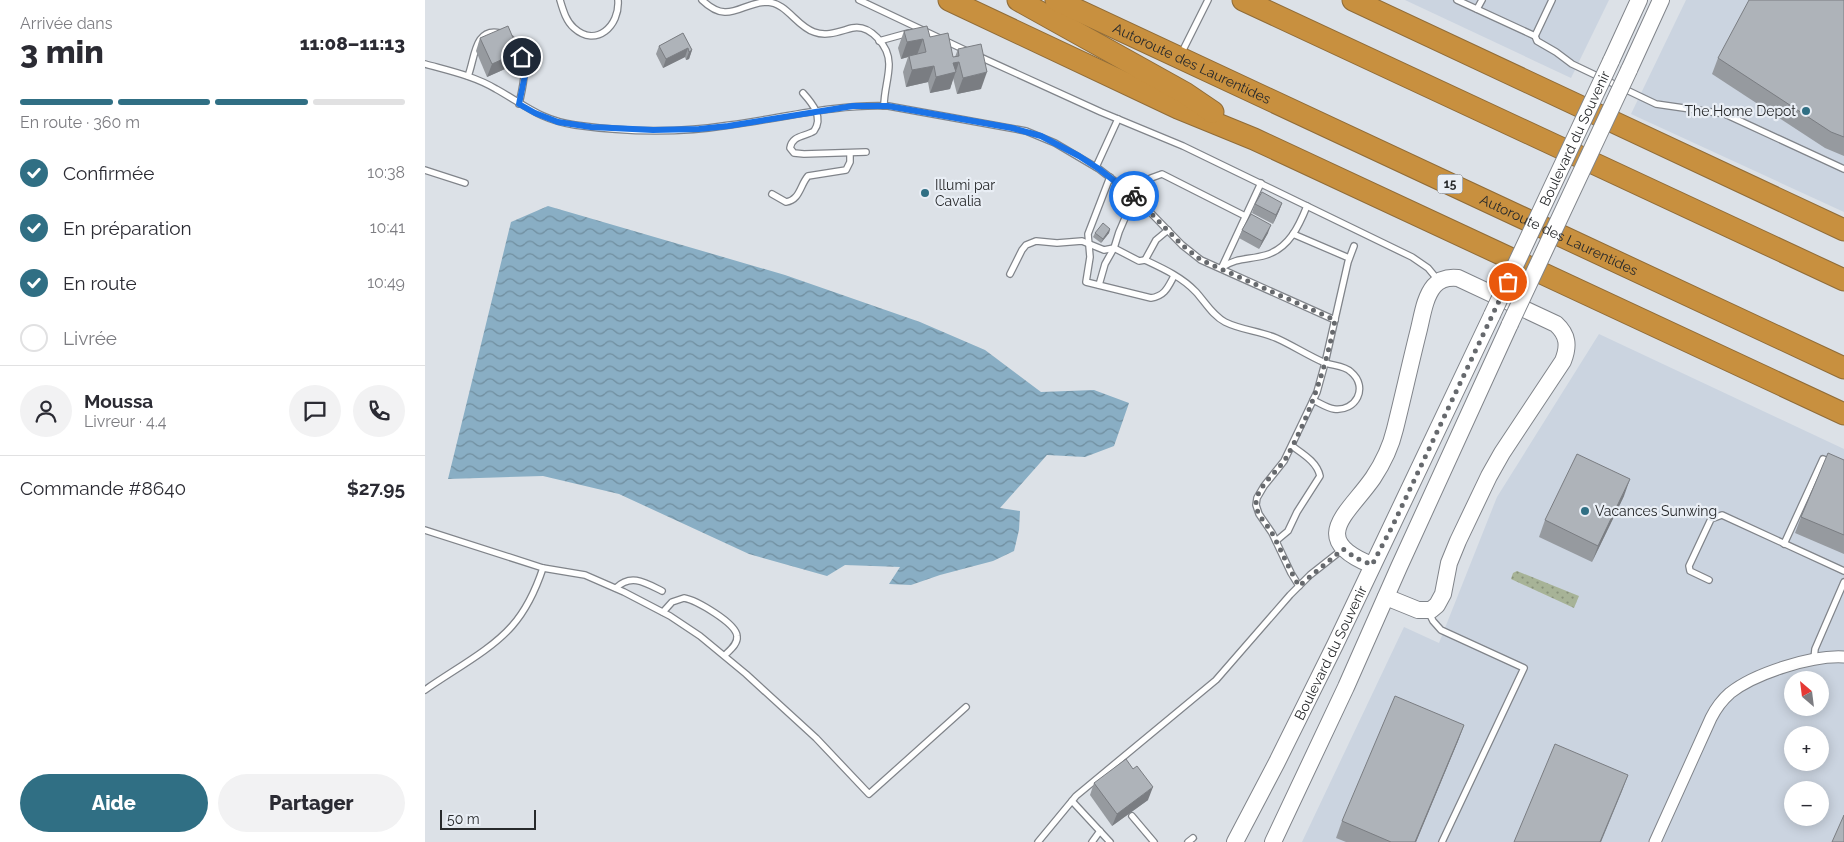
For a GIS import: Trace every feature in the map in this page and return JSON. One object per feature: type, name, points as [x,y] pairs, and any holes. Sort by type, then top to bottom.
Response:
[{"type":"highway","points":[[949,0],[1178,108],[1254,139],[1844,414]]},
{"type":"highway","points":[[1018,0],[1185,93],[1254,139]]},
{"type":"highway","name":"Autoroute des Laurentides","points":[[1056,0],[1844,368]]},
{"type":"highway","points":[[1243,0],[1844,280]]},
{"type":"highway","points":[[1354,2],[1844,230]]},
{"type":"street","name":"Boulevard du Souvenir","points":[[1235,842],[1277,762],[1393,525],[1639,0]]},
{"type":"street","name":"Boulevard du Souvenir","points":[[1273,842],[1346,687],[1510,324],[1661,0]]},
{"type":"street","points":[[1372,565],[1356,558],[1343,549],[1337,536],[1339,524],[1346,511],[1375,476],[1386,453],[1395,429],[1429,292],[1439,281],[1452,277],[1467,281],[1550,320],[1564,332],[1567,346],[1563,360],[1489,476],[1452,554],[1440,602],[1435,608],[1428,611],[1409,608],[1386,597]]},
{"type":"street","points":[[1655,842],[1709,724],[1721,703],[1740,686],[1755,679],[1814,659],[1844,657]]},
{"type":"lane","points":[[560,0],[563,12],[570,24],[578,31],[590,35],[601,33],[610,28],[617,18],[618,0]]},
{"type":"lane","points":[[702,0],[713,8],[727,12],[741,10],[761,2],[775,3],[815,32],[827,34],[862,28],[871,32],[887,52],[889,62],[884,106]]},
{"type":"lane","points":[[859,0],[1261,183],[1421,262],[1439,281]]},
{"type":"lane","points":[[1179,58],[1208,0]]},
{"type":"lane","points":[[1457,0],[1535,36],[1537,41],[1572,64],[1656,104],[1725,114],[1844,169]]},
{"type":"lane","points":[[1477,9],[1482,0]]},
{"type":"lane","points":[[1535,36],[1552,0]]},
{"type":"lane","points":[[879,41],[906,34],[913,26]]},
{"type":"lane","points":[[468,76],[479,40],[496,32],[507,36],[518,47],[525,70],[519,104]]},
{"type":"lane","points":[[425,64],[468,76],[497,89],[541,116],[558,122],[591,127],[653,130],[699,129],[853,106],[884,106],[1026,131],[1055,143],[1110,177],[1133,195],[1192,253],[1208,264],[1221,268],[1335,320]]},
{"type":"lane","points":[[803,93],[816,111],[817,127],[810,133],[795,138],[790,145],[792,150],[797,154],[866,152]]},
{"type":"lane","points":[[1096,167],[1118,119]]},
{"type":"lane","points":[[772,194],[786,202],[793,200],[799,194],[808,176],[846,170],[850,162],[851,153]]},
{"type":"lane","points":[[425,170],[465,183]]},
{"type":"lane","points":[[1133,195],[1151,178],[1162,174],[1245,216]]},
{"type":"lane","points":[[1110,177],[1088,234],[1090,256],[1086,282],[1147,297],[1156,297],[1165,293],[1174,276]]},
{"type":"lane","points":[[1221,268],[1261,183]]},
{"type":"lane","points":[[1099,285],[1105,264],[1114,248],[1125,218],[1138,200]]},
{"type":"lane","points":[[1221,268],[1240,259],[1266,255],[1280,248],[1301,223],[1307,206]]},
{"type":"lane","points":[[1145,260],[1155,240],[1168,230]]},
{"type":"lane","points":[[1293,234],[1349,258]]},
{"type":"lane","points":[[1009,274],[1019,254],[1031,243],[1078,241],[1104,250],[1114,248],[1139,261],[1145,260],[1174,276],[1195,291],[1224,322],[1274,337],[1325,363],[1344,367],[1353,373],[1359,387],[1359,397],[1351,406],[1343,409],[1332,409],[1313,400]]},
{"type":"lane","points":[[1299,586],[1276,541],[1259,514],[1256,505],[1257,498],[1292,446],[1313,400],[1325,363],[1349,258],[1354,246]]},
{"type":"lane","points":[[1276,541],[1289,531],[1297,512],[1320,476],[1318,469],[1311,460],[1292,446]]},
{"type":"lane","points":[[1784,544],[1823,459],[1844,468]]},
{"type":"lane","points":[[1709,580],[1690,571],[1689,566],[1711,518],[1722,515],[1844,571]]},
{"type":"lane","points":[[425,530],[543,568],[585,575],[616,588],[663,612],[725,655],[789,712],[840,762],[869,794],[966,707]]},
{"type":"lane","points":[[1038,842],[1072,801],[1216,680],[1299,586],[1343,549]]},
{"type":"lane","points":[[425,690],[487,648],[512,626],[530,601],[543,568]]},
{"type":"lane","points":[[616,588],[625,581],[637,579],[662,591]]},
{"type":"lane","points":[[1814,659],[1815,648],[1844,582]]},
{"type":"lane","points":[[663,612],[672,602],[684,598],[698,603],[728,623],[737,633],[737,638],[735,644],[725,655]]},
{"type":"lane","points":[[1428,611],[1433,621],[1441,630],[1524,668],[1442,842]]},
{"type":"lane","points":[[1072,801],[1110,842]]},
{"type":"lane","points":[[1132,816],[1154,842]]},
{"type":"lane","points":[[1092,842],[1100,831]]},
{"type":"shaded area","points":[[1405,0],[1609,0],[1571,78]]},
{"type":"shaded area","points":[[1686,0],[1844,0],[1844,212],[1631,114]]},
{"type":"shaded area","points":[[1599,334],[1844,449],[1844,842],[1302,842],[1404,627],[1439,643],[1497,497]]},
{"type":"green space","points":[[1517,571],[1579,596],[1574,608],[1511,579],[1513,573]]},
{"type":"water","points":[[548,206],[785,275],[920,322],[985,350],[1041,392],[1094,390],[1129,403],[1114,446],[1085,457],[1047,455],[1000,508],[1020,511],[1019,530],[1014,551],[993,561],[911,585],[889,584],[900,567],[845,565],[827,576],[749,554],[619,494],[543,476],[448,479],[511,222]]},
{"type":"building","name":"The Home Depot","points":[[1749,0],[1844,0],[1844,137],[1831,132],[1718,58]]},
{"type":"building","points":[[508,26],[519,52],[492,64],[480,38]]},
{"type":"building","points":[[927,26],[930,37],[948,33],[953,57],[959,56],[958,49],[981,44],[987,72],[963,78],[959,62],[953,63],[956,72],[936,77],[934,66],[912,70],[909,56],[926,52],[923,39],[907,42],[904,31]]},
{"type":"building","points":[[683,33],[692,50],[689,52],[688,48],[666,59],[659,46]]},
{"type":"building","points":[[1262,192],[1282,203],[1276,215],[1255,204]]},
{"type":"building","points":[[1251,214],[1271,225],[1262,241],[1242,230]]},
{"type":"building","points":[[1103,223],[1110,229],[1103,239],[1095,233]]},
{"type":"building","points":[[1828,453],[1844,460],[1844,535],[1801,517]]},
{"type":"building","points":[[1577,454],[1630,479],[1598,546],[1545,520]]},
{"type":"building","points":[[1395,696],[1464,725],[1415,842],[1391,842],[1342,821]]},
{"type":"building","points":[[1555,744],[1628,775],[1600,842],[1514,842]]},
{"type":"building","points":[[1126,759],[1133,769],[1137,766],[1153,787],[1117,814],[1094,783]]},
{"type":"building","points":[[1844,815],[1844,842],[1832,842]]},
{"type":"way so far","points":[[1134,196],[1182,245],[1201,260],[1335,320],[1317,392],[1297,437],[1284,461],[1259,492],[1256,505],[1259,514],[1272,533],[1299,586],[1343,549],[1356,558],[1372,565],[1393,525],[1508,282]]},
{"type":"place","name":"The Home Depot","points":[[1806,111]]},
{"type":"place","name":"Illumi par Cavalia","points":[[925,193]]},
{"type":"place","name":"Vacances Sunwing","points":[[1585,511]]},
{"type":"route","points":[[522,57],[525,75],[519,104],[558,122],[619,129],[699,129],[853,106],[888,106],[1012,128],[1041,136],[1079,156],[1134,196]]}]
